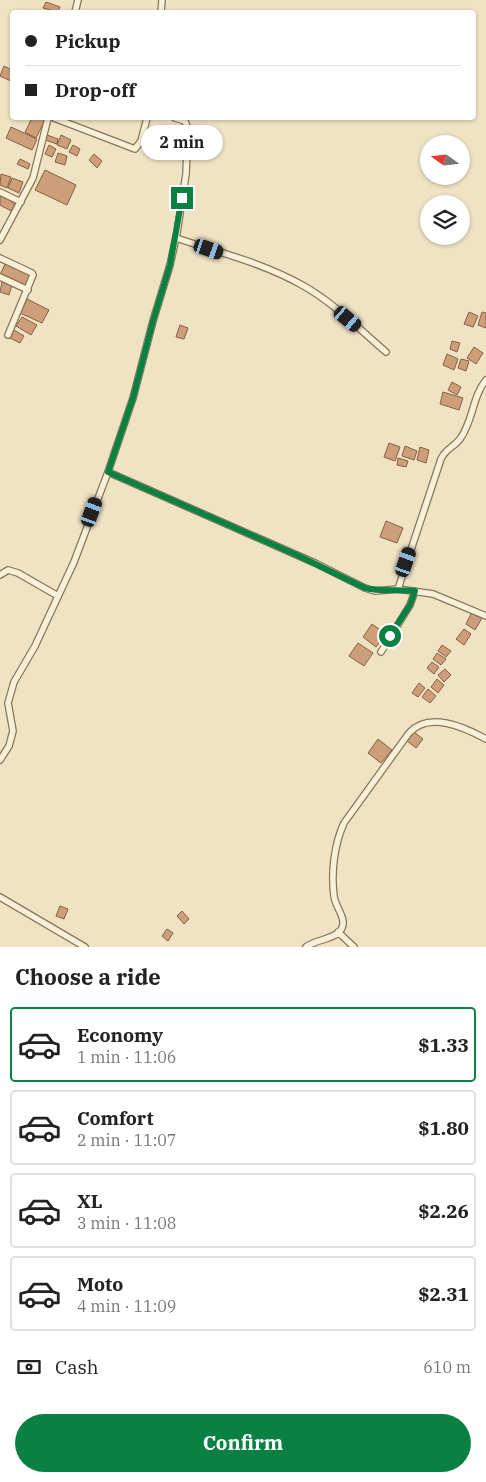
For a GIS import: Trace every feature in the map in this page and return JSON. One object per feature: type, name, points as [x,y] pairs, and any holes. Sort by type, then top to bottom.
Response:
[{"type":"street","points":[[0,240],[33,178],[48,120]]},
{"type":"street","points":[[59,120],[135,150],[141,141],[146,120]]},
{"type":"street","points":[[0,760],[9,746],[13,731],[8,703],[14,682],[35,646],[74,562],[108,472],[133,398],[176,238],[186,174],[188,129],[185,121],[182,120]]},
{"type":"street","points":[[0,192],[21,202]]},
{"type":"street","points":[[176,238],[274,271],[302,285],[322,297],[386,352]]},
{"type":"street","points":[[0,258],[32,273],[33,279],[8,336]]},
{"type":"street","points":[[0,277],[28,290]]},
{"type":"street","points":[[398,589],[441,459],[446,450],[461,437],[486,380]]},
{"type":"street","points":[[108,472],[307,559],[365,588],[376,591],[398,589],[433,594],[486,616]]},
{"type":"street","points":[[0,575],[8,570],[18,573],[58,596]]},
{"type":"street","points":[[381,652],[410,605],[415,591]]},
{"type":"street","points":[[306,947],[312,942],[338,932],[343,920],[334,899],[333,874],[340,833],[344,823],[409,733],[420,724],[434,722],[463,728],[486,739]]},
{"type":"street","points":[[0,897],[86,947]]},
{"type":"street","points":[[338,932],[354,947]]},
{"type":"building","points":[[46,2],[60,7],[59,10],[43,8]]},
{"type":"building","points":[[4,66],[10,69],[10,81],[0,76]]},
{"type":"building","points":[[31,120],[45,120],[36,138],[25,132]]},
{"type":"building","points":[[11,127],[37,139],[32,150],[6,138]]},
{"type":"building","points":[[47,135],[58,139],[57,144],[45,140]]},
{"type":"building","points":[[61,135],[71,140],[67,149],[57,145]]},
{"type":"building","points":[[49,145],[56,149],[52,157],[45,154]]},
{"type":"building","points":[[73,145],[80,149],[77,156],[69,152]]},
{"type":"building","points":[[58,153],[67,156],[65,165],[55,162]]},
{"type":"building","points":[[94,154],[102,161],[97,168],[89,160]]},
{"type":"building","points":[[20,159],[30,164],[28,169],[17,164]]},
{"type":"building","points":[[45,170],[76,185],[67,205],[35,190]]},
{"type":"building","points":[[1,174],[11,177],[7,188],[0,185]]},
{"type":"building","points":[[12,178],[23,182],[19,193],[8,188]]},
{"type":"building","points":[[0,194],[15,204],[11,211],[0,205]]},
{"type":"building","points":[[6,262],[32,274],[26,286],[0,275]]},
{"type":"building","points":[[2,282],[12,285],[9,295],[0,292]]},
{"type":"building","points":[[27,299],[49,310],[42,323],[20,313]]},
{"type":"building","points":[[469,312],[478,316],[473,327],[464,324]]},
{"type":"building","points":[[482,312],[486,313],[486,328],[478,325]]},
{"type":"building","points":[[22,317],[37,325],[31,335],[16,326]]},
{"type":"building","points":[[180,325],[188,328],[184,339],[176,337]]},
{"type":"building","points":[[14,330],[24,336],[20,343],[10,338]]},
{"type":"building","points":[[452,341],[460,343],[457,352],[450,349]]},
{"type":"building","points":[[474,347],[483,353],[476,364],[467,358]]},
{"type":"building","points":[[447,354],[458,359],[454,370],[443,365]]},
{"type":"building","points":[[461,359],[469,361],[466,371],[458,368]]},
{"type":"building","points":[[452,382],[461,387],[457,395],[448,390]]},
{"type":"building","points":[[443,392],[463,398],[459,410],[440,404]]},
{"type":"building","points":[[389,443],[400,447],[395,461],[384,457]]},
{"type":"building","points":[[405,446],[417,451],[414,460],[402,456]]},
{"type":"building","points":[[420,447],[429,450],[426,463],[417,460]]},
{"type":"building","points":[[398,458],[408,461],[406,467],[397,465]]},
{"type":"building","points":[[386,521],[403,528],[397,543],[380,537]]},
{"type":"building","points":[[472,612],[482,618],[475,630],[466,624]]},
{"type":"building","points":[[372,624],[386,634],[376,647],[363,637]]},
{"type":"building","points":[[464,629],[471,634],[464,645],[456,639]]},
{"type":"building","points":[[358,643],[373,653],[364,666],[349,656]]},
{"type":"building","points":[[442,645],[451,651],[446,657],[438,651]]},
{"type":"building","points":[[437,653],[446,659],[441,665],[433,659]]},
{"type":"building","points":[[432,662],[439,667],[434,674],[427,668]]},
{"type":"building","points":[[445,669],[451,675],[444,682],[438,675]]},
{"type":"building","points":[[437,679],[444,685],[438,693],[431,687]]},
{"type":"building","points":[[419,683],[425,688],[418,697],[412,693]]},
{"type":"building","points":[[428,689],[436,696],[430,703],[422,697]]},
{"type":"building","points":[[414,732],[423,739],[416,748],[407,741]]},
{"type":"building","points":[[378,739],[392,750],[381,763],[368,753]]},
{"type":"building","points":[[60,906],[68,909],[64,919],[56,916]]},
{"type":"building","points":[[182,911],[189,919],[184,924],[177,916]]},
{"type":"building","points":[[167,929],[173,933],[168,941],[162,936]]},
{"type":"route","points":[[182,198],[170,265],[133,398],[108,472],[315,563],[365,588],[376,591],[398,589],[415,591],[412,602],[390,636]]}]
